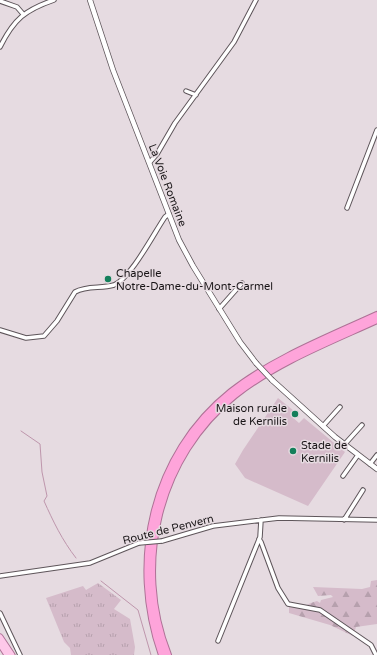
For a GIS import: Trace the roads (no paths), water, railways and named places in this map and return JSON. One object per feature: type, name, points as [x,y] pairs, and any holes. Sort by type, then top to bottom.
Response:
[{"type":"highway","points":[[162,655],[148,602],[146,576],[147,546],[156,503],[168,471],[178,453],[208,414],[242,384],[271,366],[377,315]]},
{"type":"highway","points":[[168,655],[155,609],[151,577],[152,550],[156,523],[164,497],[185,453],[218,410],[256,380],[285,364],[377,320]]},
{"type":"main road","points":[[0,637],[12,655]]},
{"type":"main road","points":[[0,644],[7,655]]},
{"type":"street","points":[[0,47],[14,23],[22,14],[54,0]]},
{"type":"street","name":"La Voie Romaine","points":[[90,0],[113,70],[169,214],[188,257],[242,346],[272,380],[304,407],[323,426]]},
{"type":"street","points":[[150,162],[157,154],[175,122],[234,42],[256,0]]},
{"type":"street","points":[[0,1],[17,7],[22,14]]},
{"type":"street","points":[[186,91],[196,95]]},
{"type":"street","points":[[347,208],[377,130]]},
{"type":"street","points":[[0,330],[26,338],[44,336],[57,321],[75,292],[90,287],[112,285],[122,279],[132,269],[164,218],[169,214]]},
{"type":"street","points":[[219,309],[242,283]]},
{"type":"street","points":[[340,407],[323,426],[377,469]]},
{"type":"street","points":[[344,444],[362,426]]},
{"type":"street","points":[[343,476],[358,455]]},
{"type":"street","points":[[370,464],[377,455]]},
{"type":"street","points":[[344,520],[363,490]]},
{"type":"street","name":"Route de Penvern","points":[[0,576],[90,563],[139,543],[162,540],[206,528],[262,520],[291,518],[377,520]]},
{"type":"street","points":[[218,641],[259,539],[262,520]]},
{"type":"street","points":[[259,539],[280,590],[289,605],[320,610],[369,644],[376,655]]},
{"type":"street","points":[[0,613],[20,655]]},
{"type":"street","points":[[0,626],[4,622]]},
{"type":"waterway","points":[[21,431],[40,444],[42,472],[47,496],[44,501],[54,523],[76,558]]},
{"type":"waterway","points":[[101,581],[138,610],[151,655]]},
{"type":"place","name":"Chapelle Notre-Dame-du-Mont-Carmel","points":[[108,279]]},
{"type":"place","name":"Maison rurale de Kernilis","points":[[295,414]]},
{"type":"place","name":"Stade de Kernilis","points":[[293,451]]}]
